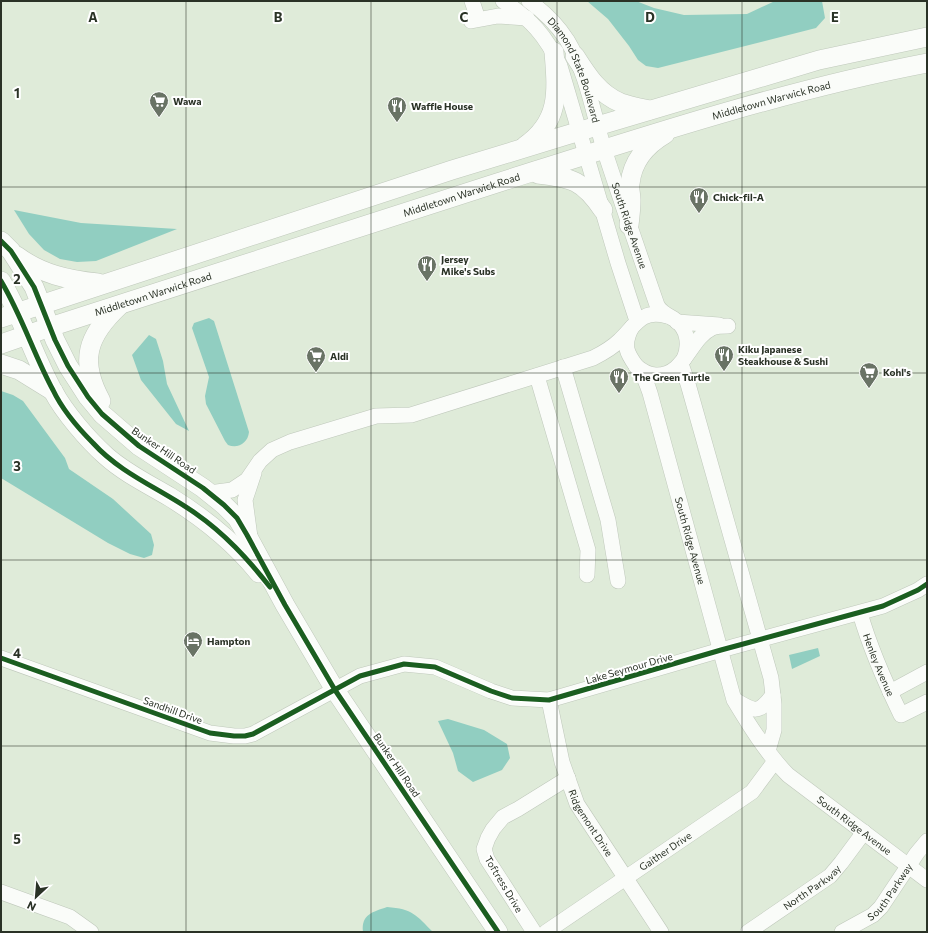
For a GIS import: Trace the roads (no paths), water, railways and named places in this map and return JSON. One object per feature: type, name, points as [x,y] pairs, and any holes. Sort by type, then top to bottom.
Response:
[{"type":"main road","points":[[10,315],[444,173],[650,110],[819,60],[927,37]]},
{"type":"main road","points":[[517,151],[530,143],[540,132],[548,121],[554,107],[556,89],[554,52]]},
{"type":"main road","points":[[575,56],[591,80],[606,94],[623,104],[650,110]]},
{"type":"main road","name":"Middletown Warwick Road","points":[[1,344],[530,173],[743,106],[872,73],[927,63]]},
{"type":"main road","points":[[629,225],[631,198],[630,185],[636,164],[648,146],[656,139],[676,127]]},
{"type":"main road","points":[[530,173],[556,175],[575,182],[590,192],[603,210]]},
{"type":"main road","points":[[6,246],[23,261],[51,275],[67,279],[107,284]]},
{"type":"main road","name":"Bunker Hill Road","points":[[6,246],[34,287],[55,340],[68,366],[88,397],[102,414],[123,434],[158,460],[185,475],[224,505],[237,518],[285,605],[335,690],[498,932]]},
{"type":"main road","name":"Bunker Hill Road","points":[[1,281],[12,299],[10,315],[27,335],[53,391],[92,443],[106,457],[129,473],[195,513],[223,534],[245,557],[285,605]]},
{"type":"main road","points":[[121,305],[102,323],[97,331],[88,362],[96,391],[123,434]]},
{"type":"main road","points":[[1,364],[19,370],[53,391]]},
{"type":"street","name":"Diamond State Boulevard","points":[[503,1],[527,18],[539,30],[554,52],[589,129]]},
{"type":"street","name":"Diamond State Boulevard","points":[[529,1],[548,17],[566,39],[575,56],[586,86],[589,129]]},
{"type":"street","points":[[542,1],[548,17]]},
{"type":"street","points":[[473,12],[498,16],[527,18]]},
{"type":"street","name":"South Ridge Avenue","points":[[589,129],[596,152],[629,225],[657,304],[660,310],[684,330],[687,340],[687,349],[682,362],[771,678],[774,730],[772,756]]},
{"type":"street","name":"South Ridge Avenue","points":[[596,152],[603,210],[634,324],[627,337],[626,346],[628,355],[642,375],[650,393],[734,700],[772,756],[788,775],[927,880]]},
{"type":"street","points":[[209,493],[232,490],[247,480],[260,461],[272,450],[290,442],[376,416],[411,415],[593,358],[611,348],[634,324],[650,315],[660,314],[672,319],[728,326],[712,328],[706,332],[693,345],[682,362],[672,371],[660,375],[646,373],[634,364],[613,358],[593,358]]},
{"type":"street","points":[[563,367],[608,520],[618,581]]},
{"type":"street","points":[[536,376],[588,550],[587,575]]},
{"type":"street","points":[[250,540],[246,500],[254,470]]},
{"type":"street","name":"Lake Seymour Drive","points":[[335,690],[360,676],[404,664],[435,667],[491,691],[512,698],[549,700],[721,650],[883,606],[918,590],[927,584]]},
{"type":"street","name":"Henley Avenue","points":[[860,613],[868,640],[901,715],[927,702]]},
{"type":"street","name":"Sandhill Drive","points":[[1,658],[210,733],[234,736],[245,736],[252,734],[335,690]]},
{"type":"street","points":[[890,692],[927,672]]},
{"type":"street","points":[[734,700],[749,709],[757,709],[762,707],[773,695]]},
{"type":"street","name":"Ridgemont Drive","points":[[549,700],[562,762],[577,804],[661,932]]},
{"type":"street","name":"Gaither Drive","points":[[546,932],[752,792],[772,756]]},
{"type":"street","name":"Toftress Drive","points":[[534,932],[487,859],[484,849],[493,829],[503,817],[568,778]]},
{"type":"street","name":"North Parkway","points":[[748,932],[830,876],[864,832]]},
{"type":"street","name":"South Parkway","points":[[842,932],[873,915],[927,841]]},
{"type":"street","points":[[1,892],[70,917],[91,932]]},
{"type":"water","points":[[587,1],[636,1],[654,8],[684,15],[747,14],[775,1],[822,1],[825,18],[816,28],[658,68],[646,66],[638,60],[608,19]]},
{"type":"water","points":[[14,210],[81,223],[177,229],[96,261],[77,262],[60,259],[44,250],[29,234]]},
{"type":"water","points":[[209,318],[214,321],[249,432],[245,442],[239,446],[228,445],[206,404],[205,396],[209,377],[192,328],[194,323]]},
{"type":"water","points":[[149,335],[156,339],[163,361],[167,384],[189,431],[176,424],[141,380],[132,355]]},
{"type":"water","points":[[1,391],[13,395],[23,401],[65,458],[69,469],[113,499],[151,534],[154,545],[152,555],[144,558],[130,554],[108,543],[1,478]]},
{"type":"water","points":[[818,648],[820,656],[792,669],[789,655]]},
{"type":"water","points":[[448,719],[484,730],[507,744],[510,758],[502,770],[473,782],[458,771],[453,753],[438,721]]},
{"type":"water","points":[[387,907],[408,911],[422,921],[433,932],[363,932],[366,917],[373,912]]},
{"type":"place","name":"Wawa","points":[[159,118]]},
{"type":"place","name":"Waffle House","points":[[397,123]]},
{"type":"place","name":"Chick-fil-A","points":[[699,214]]},
{"type":"place","name":"Jersey Mike's Subs","points":[[427,282]]},
{"type":"place","name":"Kiku Japanese Steakhouse & Sushi","points":[[724,372]]},
{"type":"place","name":"Aldi","points":[[316,373]]},
{"type":"place","name":"Kohl's","points":[[869,389]]},
{"type":"place","name":"The Green Turtle","points":[[619,394]]},
{"type":"place","name":"Hampton","points":[[193,658]]}]
